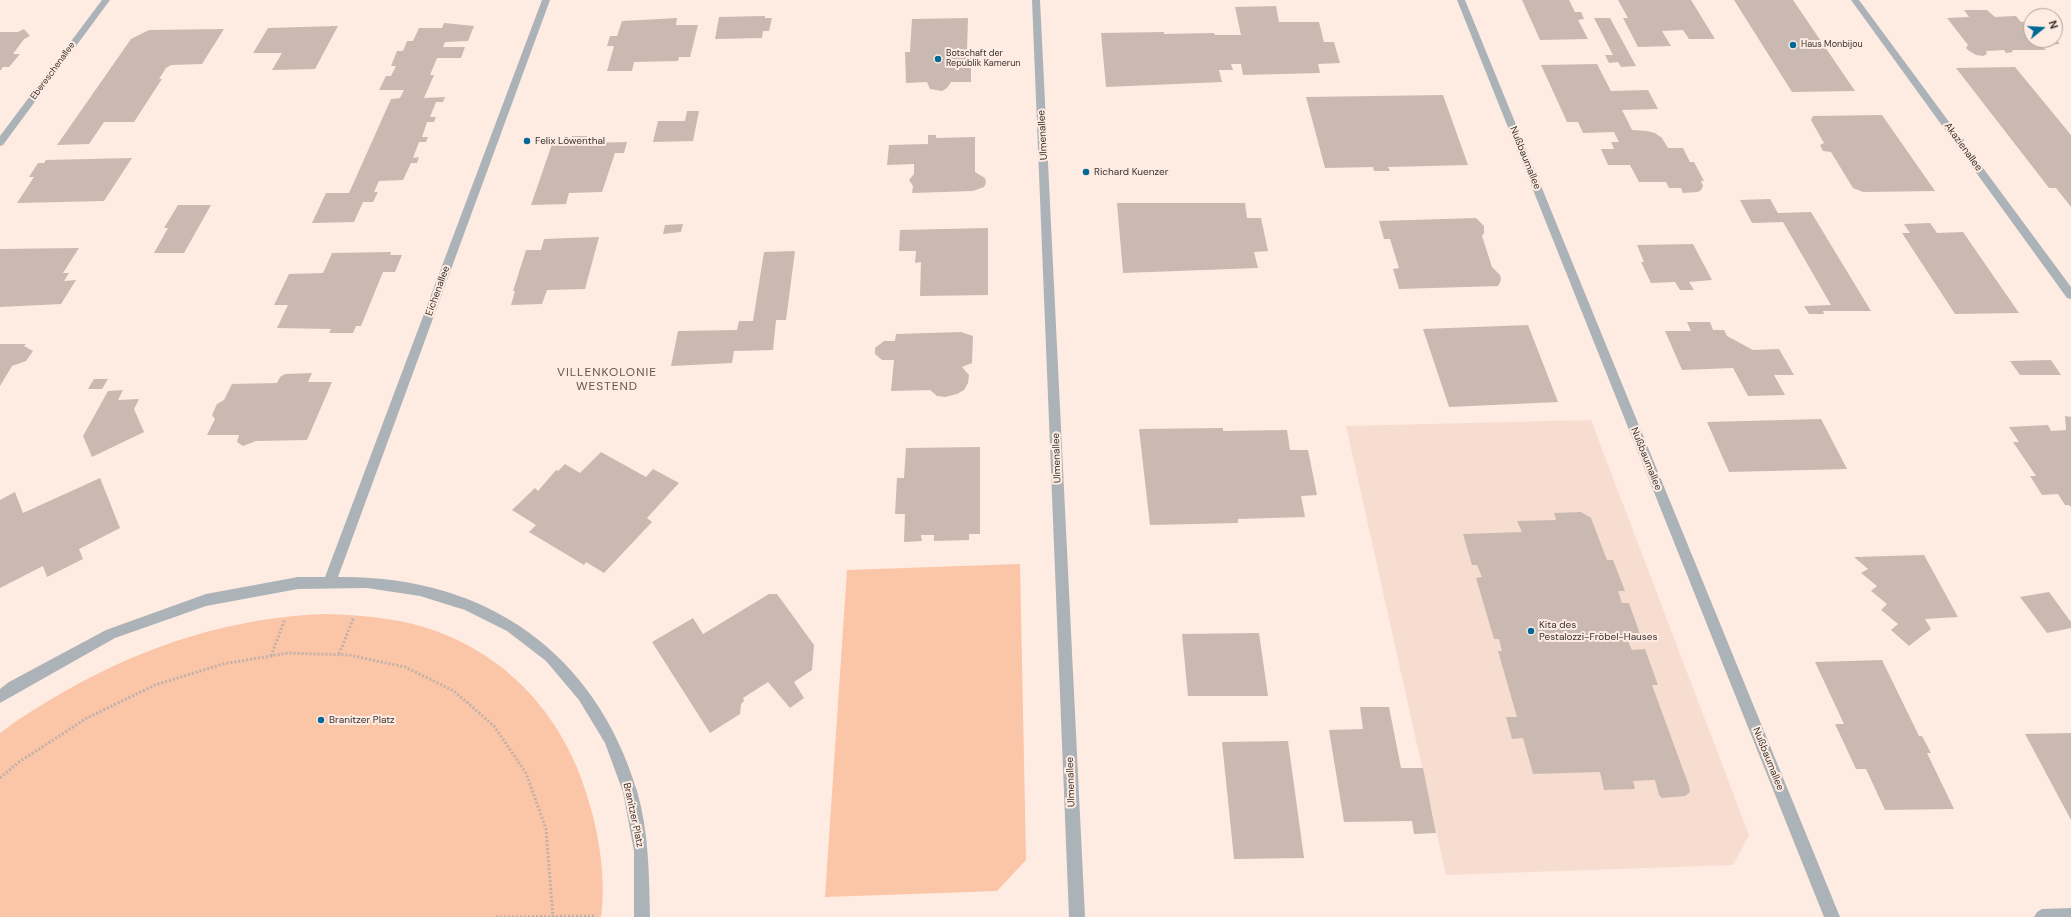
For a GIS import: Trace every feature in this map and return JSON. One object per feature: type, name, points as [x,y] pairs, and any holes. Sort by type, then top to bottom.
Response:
[{"type":"street","name":"Ebereschenallee","points":[[0,143],[106,0]]},
{"type":"street","name":"Eichenallee","points":[[330,581],[546,0]]},
{"type":"street","name":"Ulmenallee","points":[[1036,0],[1077,917]]},
{"type":"street","name":"Nußbaumallee","points":[[1461,0],[1832,917]]},
{"type":"street","name":"Akazienallee","points":[[1855,0],[2071,295]]},
{"type":"street","name":"Branitzer Platz","points":[[0,697],[14,687],[111,634],[206,600],[298,583],[330,581],[367,582],[420,590],[468,605],[512,628],[552,657],[584,695],[611,740],[630,792],[641,851],[642,917]]},
{"type":"street","points":[[2042,917],[2071,916]]},
{"type":"path","points":[[339,654],[354,618]]},
{"type":"path","points":[[271,656],[285,619]]},
{"type":"path","points":[[0,778],[18,762],[86,718],[155,685],[223,664],[288,653],[349,655],[405,667],[454,691],[494,726],[526,773],[546,829],[553,917]]},
{"type":"path","points":[[496,917],[596,916]]},
{"type":"shaded area","name":"Kita des Pestalozzi-Fröbel-Hauses","points":[[1591,420],[1749,835],[1733,865],[1446,875],[1346,426]]},
{"type":"shaded area","points":[[1020,564],[1026,860],[997,891],[825,897],[847,570]]},
{"type":"shaded area","name":"Branitzer Platz","points":[[326,614],[380,618],[413,624],[446,635],[477,650],[504,669],[528,692],[549,717],[567,746],[581,776],[591,809],[601,862],[603,890],[601,917],[0,917],[0,733],[33,710],[67,690],[97,674],[160,647],[192,636],[258,621],[291,616]]},
{"type":"building","points":[[1522,0],[1569,0],[1575,12],[1581,12],[1584,19],[1578,20],[1588,39],[1540,40]]},
{"type":"building","points":[[1618,0],[1691,0],[1715,39],[1689,39],[1683,30],[1662,31],[1671,46],[1638,47],[1623,18],[1628,18]]},
{"type":"building","name":"Haus Monbijou","points":[[1734,0],[1793,0],[1855,91],[1792,92]]},
{"type":"building","points":[[1276,6],[1279,22],[1319,22],[1324,42],[1334,42],[1340,63],[1318,64],[1320,73],[1243,75],[1241,64],[1231,64],[1233,70],[1219,70],[1222,82],[1106,87],[1101,33],[1164,32],[1164,34],[1214,33],[1215,35],[1241,35],[1235,7]]},
{"type":"building","points":[[1964,10],[1987,10],[1995,17],[2016,16],[2021,22],[2023,22],[2023,48],[2044,48],[2046,50],[2012,50],[2013,52],[2006,53],[2004,50],[1986,51],[1987,54],[1983,56],[1976,55],[1966,48],[1968,45],[1947,18],[1969,17]]},
{"type":"building","points":[[765,16],[765,18],[772,18],[769,31],[763,31],[762,38],[715,39],[719,17]]},
{"type":"building","points":[[677,18],[676,25],[698,25],[690,57],[679,57],[678,61],[634,62],[632,71],[607,71],[614,46],[607,46],[610,36],[617,36],[622,21]]},
{"type":"building","name":"Botschaft der Republik Kamerun","points":[[968,18],[967,51],[971,51],[971,82],[951,82],[947,88],[942,91],[930,89],[927,82],[906,83],[905,52],[910,52],[912,19]]},
{"type":"building","points":[[1594,18],[1610,18],[1636,66],[1621,67],[1618,62],[1609,63],[1605,55],[1613,55]]},
{"type":"building","points":[[444,23],[474,26],[468,41],[445,42],[443,47],[465,47],[461,58],[437,58],[430,75],[434,75],[424,98],[445,97],[443,102],[436,102],[430,117],[436,117],[434,122],[427,122],[422,137],[428,137],[426,142],[419,142],[413,158],[419,157],[417,163],[411,163],[403,180],[379,181],[374,192],[378,192],[373,202],[363,202],[354,222],[312,223],[326,193],[349,193],[391,99],[400,98],[404,90],[379,90],[386,76],[391,76],[396,66],[391,66],[397,51],[403,51],[407,41],[413,41],[419,28],[442,28]]},
{"type":"building","points":[[338,26],[315,69],[272,70],[282,53],[253,53],[268,28]]},
{"type":"building","points":[[24,29],[30,36],[24,39],[13,54],[20,54],[9,67],[3,67],[0,71],[0,32],[18,32]]},
{"type":"building","points":[[224,29],[202,64],[171,65],[166,68],[159,79],[162,79],[134,122],[104,122],[89,144],[57,145],[131,39],[149,30]]},
{"type":"building","points":[[1597,64],[1611,91],[1648,90],[1658,109],[1622,110],[1632,130],[1655,133],[1662,138],[1668,148],[1683,148],[1690,162],[1694,162],[1704,181],[1701,181],[1703,186],[1701,190],[1698,192],[1683,193],[1681,188],[1669,188],[1666,182],[1639,182],[1630,165],[1608,165],[1601,149],[1614,149],[1611,142],[1619,142],[1614,132],[1583,133],[1578,122],[1567,122],[1541,65]]},
{"type":"building","points":[[2015,67],[2071,135],[2071,207],[2056,188],[2049,188],[1956,68]]},
{"type":"building","points":[[1443,95],[1468,165],[1388,167],[1390,171],[1374,171],[1373,167],[1325,168],[1306,97]]},
{"type":"building","points":[[687,111],[699,111],[693,141],[653,142],[658,121],[685,121]]},
{"type":"building","points":[[1882,115],[1935,191],[1863,192],[1853,188],[1831,152],[1823,151],[1820,145],[1824,143],[1811,120],[1813,116]]},
{"type":"building","points":[[928,135],[936,135],[936,138],[975,137],[975,172],[985,178],[986,183],[984,187],[973,191],[912,193],[913,186],[909,180],[914,174],[914,164],[887,165],[889,145],[928,144]]},
{"type":"building","points":[[572,136],[587,136],[584,143],[627,142],[624,153],[615,153],[602,192],[569,193],[566,204],[531,205],[552,144],[570,143]]},
{"type":"building","points":[[132,158],[104,201],[17,203],[34,177],[29,177],[38,163],[44,163],[46,160]]},
{"type":"building","points":[[1770,199],[1778,213],[1811,212],[1871,311],[1823,311],[1824,314],[1809,314],[1804,306],[1831,305],[1783,222],[1752,223],[1740,200]]},
{"type":"building","points":[[1117,203],[1245,203],[1247,218],[1261,218],[1268,251],[1254,252],[1258,268],[1123,273]]},
{"type":"building","points":[[178,205],[211,205],[184,253],[154,253],[168,228],[164,228]]},
{"type":"building","points":[[1476,218],[1484,226],[1484,233],[1482,236],[1492,267],[1500,275],[1501,280],[1498,286],[1399,289],[1393,269],[1399,268],[1390,239],[1384,239],[1379,221]]},
{"type":"building","points":[[1930,223],[1937,233],[1963,232],[2019,313],[1955,314],[1902,233],[1910,233],[1904,224]]},
{"type":"building","points":[[683,224],[681,232],[663,234],[665,225]]},
{"type":"building","points":[[988,228],[988,295],[920,296],[921,262],[915,263],[916,251],[899,251],[900,230]]},
{"type":"building","points":[[599,237],[585,289],[547,290],[542,304],[511,305],[515,291],[513,291],[526,250],[541,250],[544,239]]},
{"type":"building","points":[[1693,244],[1712,280],[1689,282],[1694,290],[1680,290],[1675,282],[1651,283],[1641,262],[1644,262],[1637,245]]},
{"type":"building","points":[[79,248],[63,273],[69,273],[64,281],[76,280],[61,304],[0,307],[0,249]]},
{"type":"building","points":[[795,251],[786,320],[776,320],[773,350],[734,351],[732,363],[671,366],[678,331],[737,330],[739,321],[753,321],[764,252]]},
{"type":"building","points":[[391,252],[390,255],[402,255],[395,272],[383,272],[361,326],[356,326],[353,333],[329,333],[331,329],[277,328],[288,305],[274,305],[289,274],[323,273],[332,253]]},
{"type":"building","points":[[1687,322],[1710,322],[1713,330],[1724,330],[1727,336],[1753,350],[1779,349],[1794,375],[1774,375],[1785,395],[1748,396],[1733,368],[1682,370],[1665,331],[1691,331]]},
{"type":"building","points":[[1528,325],[1558,402],[1449,407],[1423,329]]},
{"type":"building","points":[[961,332],[973,336],[972,363],[962,367],[969,375],[968,383],[964,390],[957,394],[945,397],[937,396],[930,390],[891,391],[894,360],[882,360],[875,354],[875,348],[884,341],[895,341],[896,334]]},
{"type":"building","points":[[0,344],[26,344],[24,346],[33,351],[26,361],[12,366],[0,386]]},
{"type":"building","points":[[2051,360],[2061,375],[2020,375],[2010,361]]},
{"type":"building","points":[[312,373],[308,382],[332,382],[307,440],[256,441],[243,446],[237,442],[239,435],[207,435],[215,419],[212,415],[217,404],[224,400],[232,384],[277,383],[280,377],[285,374]]},
{"type":"building","points":[[94,379],[108,379],[102,389],[88,389]]},
{"type":"building","points":[[123,390],[118,400],[139,399],[134,409],[144,432],[92,457],[83,436],[108,391]]},
{"type":"building","points":[[2065,416],[2071,417],[2071,507],[2069,505],[2065,505],[2058,494],[2042,495],[2030,476],[2036,476],[2013,442],[2019,442],[2009,427],[2048,425],[2051,431],[2066,430]]},
{"type":"building","points":[[1821,419],[1847,469],[1729,472],[1707,422]]},
{"type":"building","points":[[1223,428],[1223,431],[1287,430],[1290,450],[1308,450],[1317,495],[1301,496],[1305,517],[1238,519],[1238,523],[1150,525],[1139,429]]},
{"type":"building","points":[[980,447],[980,534],[969,534],[969,540],[934,541],[934,535],[921,535],[922,541],[904,542],[905,514],[895,514],[897,478],[904,478],[906,448]]},
{"type":"building","points":[[601,452],[646,477],[653,469],[679,483],[647,518],[652,522],[604,573],[586,562],[584,565],[529,532],[536,525],[512,510],[535,488],[538,491],[556,470],[558,471],[565,464],[580,473]]},
{"type":"building","points":[[100,478],[120,528],[79,549],[83,559],[47,577],[43,566],[0,588],[0,500],[15,492],[23,513]]},
{"type":"building","points":[[1581,512],[1591,518],[1607,560],[1613,560],[1625,591],[1618,591],[1622,603],[1629,603],[1641,637],[1626,637],[1632,650],[1645,649],[1658,685],[1652,685],[1689,786],[1690,792],[1685,796],[1662,798],[1659,795],[1655,780],[1633,781],[1635,789],[1604,790],[1600,772],[1533,774],[1523,738],[1512,739],[1506,717],[1517,717],[1498,651],[1502,651],[1499,639],[1494,639],[1476,578],[1482,577],[1477,565],[1472,565],[1463,534],[1522,532],[1517,521],[1556,520],[1554,513]]},
{"type":"building","points":[[1924,555],[1958,617],[1925,619],[1931,629],[1909,646],[1891,630],[1898,624],[1881,610],[1887,604],[1871,591],[1877,586],[1861,573],[1868,569],[1854,557]]},
{"type":"building","points":[[2049,592],[2071,622],[2071,628],[2047,633],[2020,597]]},
{"type":"building","points":[[769,594],[777,594],[814,645],[812,670],[794,682],[804,698],[790,708],[768,682],[743,698],[744,701],[741,704],[740,714],[710,733],[652,642],[693,618],[703,634]]},
{"type":"building","points":[[1259,633],[1268,696],[1188,696],[1182,634]]},
{"type":"building","points":[[1882,660],[1919,736],[1922,736],[1931,753],[1927,753],[1954,809],[1885,810],[1866,769],[1856,769],[1835,724],[1844,724],[1815,662]]},
{"type":"building","points":[[1360,707],[1389,707],[1401,768],[1423,768],[1436,833],[1414,834],[1412,821],[1344,822],[1329,730],[1363,729]]},
{"type":"building","points":[[2071,733],[2071,820],[2025,734]]},
{"type":"building","points":[[1288,741],[1304,858],[1234,859],[1222,742]]},
{"type":"place","name":"Haus Monbijou","points":[[1793,45]]},
{"type":"place","name":"Botschaft der Republik Kamerun","points":[[938,59]]},
{"type":"place","name":"Felix Löwenthal","points":[[527,141]]},
{"type":"place","name":"Richard Kuenzer","points":[[1086,172]]},
{"type":"place","name":"Kita des Pestalozzi-Fröbel-Hauses","points":[[1531,631]]},
{"type":"place","name":"Branitzer Platz","points":[[321,720]]},
{"type":"district","name":"VILLENKOLONIE WESTEND","points":[[607,380]]}]
